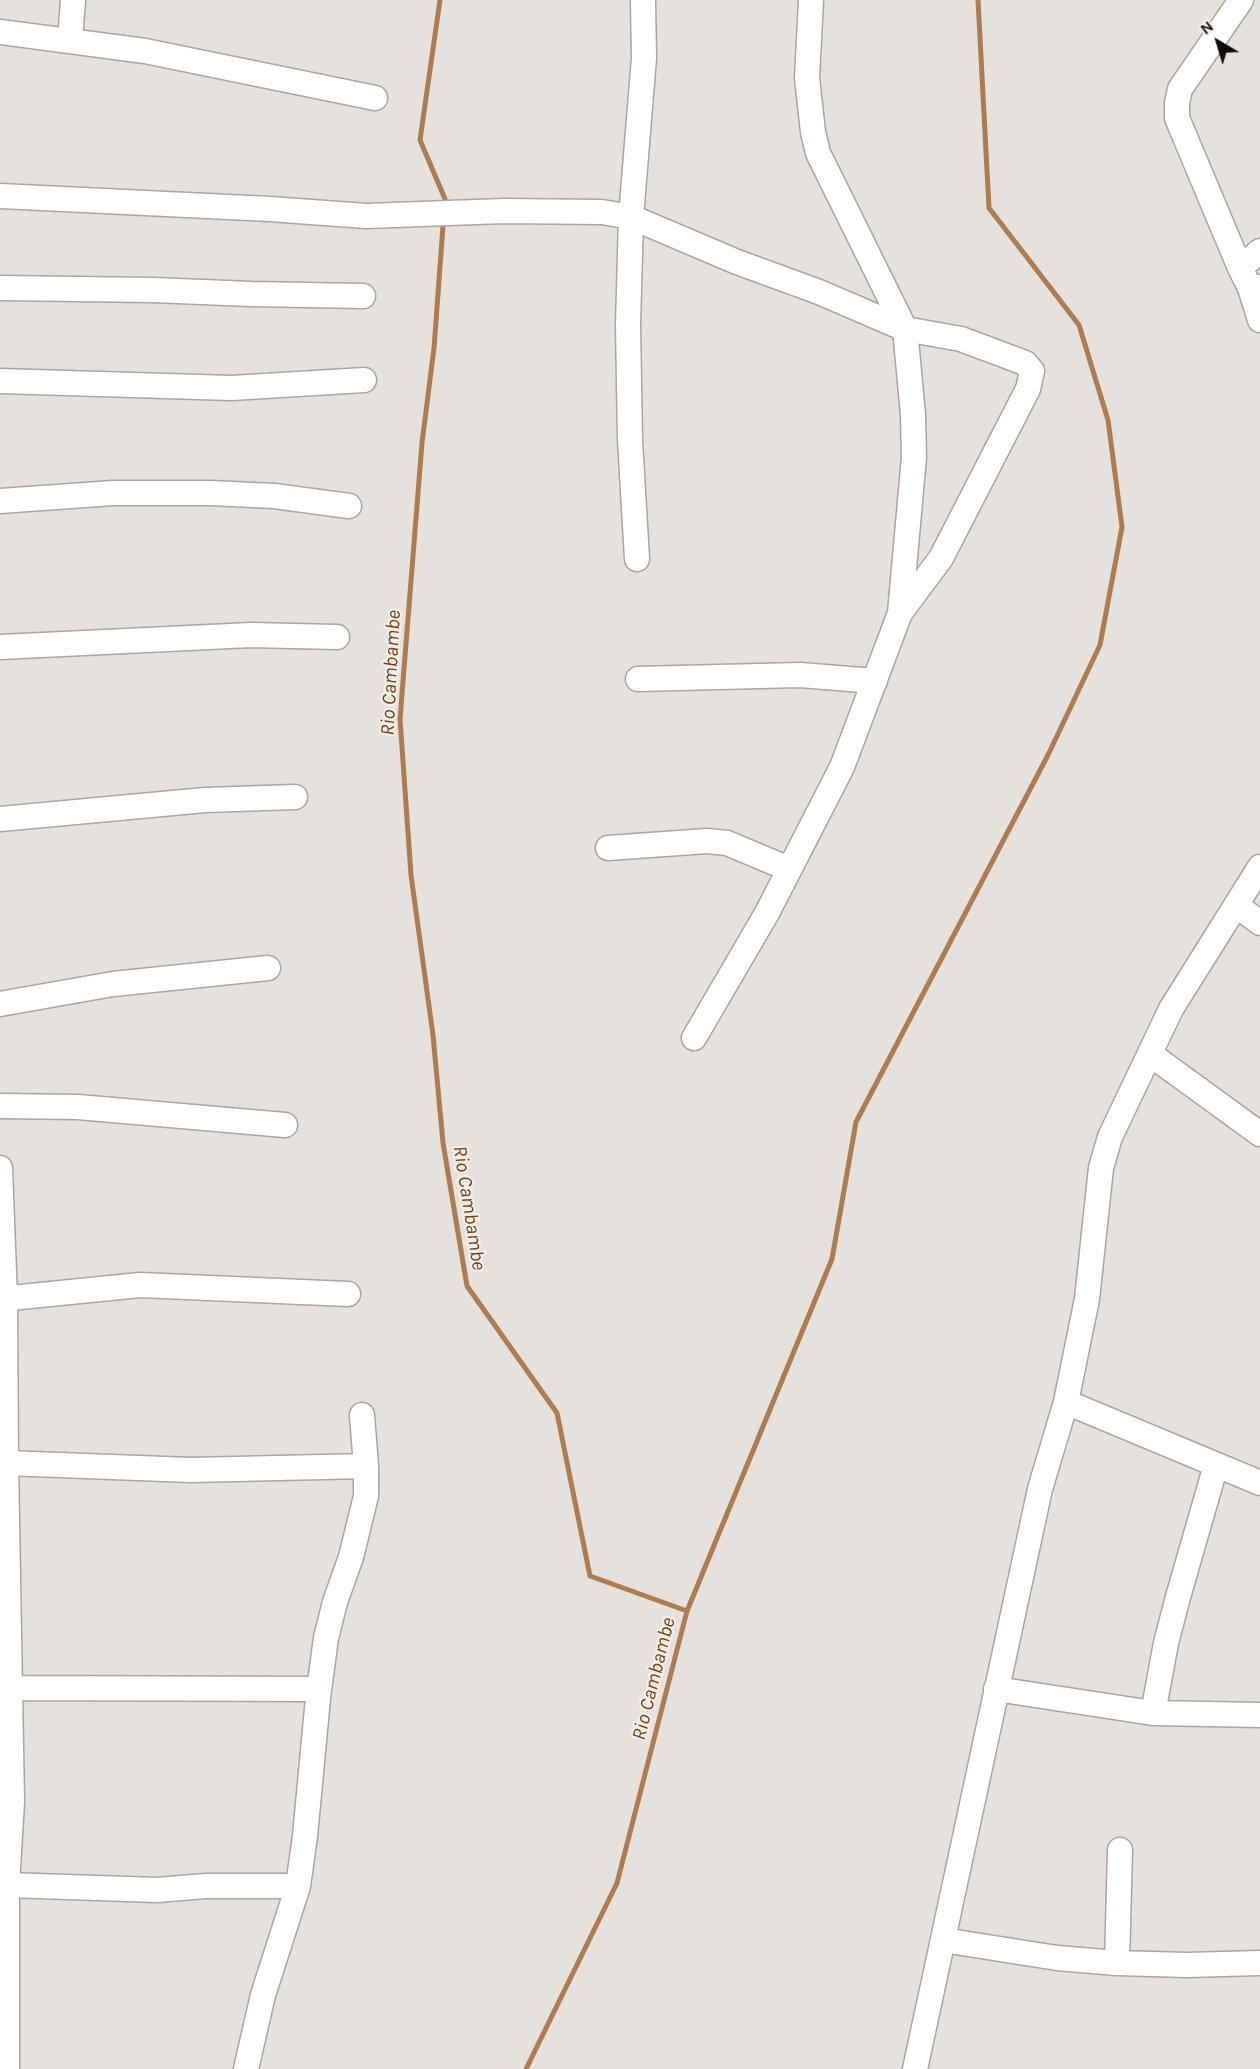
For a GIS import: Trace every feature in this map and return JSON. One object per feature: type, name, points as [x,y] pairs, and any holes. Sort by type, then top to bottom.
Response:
[{"type":"street","points":[[70,40],[73,0]]},
{"type":"street","points":[[637,559],[629,406],[628,325],[631,217],[644,57],[643,0]]},
{"type":"street","points":[[694,1038],[767,913],[842,767],[900,613],[914,457],[913,415],[905,328],[818,153],[813,132],[807,78],[811,0]]},
{"type":"street","points":[[1240,0],[1180,89],[1177,118],[1250,281],[1260,320]]},
{"type":"street","points":[[0,32],[145,51],[375,98]]},
{"type":"street","points":[[0,196],[366,216],[504,211],[602,212],[631,217],[737,262],[819,292],[905,328],[961,339],[1025,363],[1032,371],[1028,389],[941,558],[900,613]]},
{"type":"street","points":[[1250,281],[1260,251]]},
{"type":"street","points":[[0,288],[363,296]]},
{"type":"street","points":[[0,381],[232,387],[364,380]]},
{"type":"street","points":[[0,501],[112,493],[211,493],[274,496],[349,506]]},
{"type":"street","points":[[0,647],[251,634],[337,637]]},
{"type":"street","points":[[638,679],[800,675],[875,681]]},
{"type":"street","points":[[0,819],[205,800],[295,797]]},
{"type":"street","points":[[608,848],[707,841],[727,843],[789,869]]},
{"type":"street","points":[[915,2069],[1040,1489],[1066,1402],[1088,1299],[1101,1168],[1110,1137],[1171,1009],[1260,867]]},
{"type":"street","points":[[1236,905],[1260,923]]},
{"type":"street","points":[[0,1004],[113,984],[268,968]]},
{"type":"street","points":[[1150,1054],[1260,1134]]},
{"type":"street","points":[[0,1106],[78,1107],[285,1125]]},
{"type":"street","points":[[0,1168],[12,1802],[5,1872],[7,2069]]},
{"type":"street","points":[[3,1299],[140,1285],[348,1294]]},
{"type":"street","points":[[1066,1402],[1260,1483]]},
{"type":"street","points":[[246,2069],[263,1995],[298,1886],[326,1638],[334,1602],[362,1519],[366,1497],[362,1415]]},
{"type":"street","points":[[6,1463],[191,1470],[366,1466]]},
{"type":"street","points":[[1153,1713],[1166,1643],[1216,1465]]},
{"type":"street","points":[[9,1688],[319,1689]]},
{"type":"street","points":[[996,1689],[1153,1713],[1260,1715]]},
{"type":"street","points":[[1117,1963],[1120,1850]]},
{"type":"street","points":[[5,1872],[157,1890],[206,1886],[298,1886]]},
{"type":"street","points":[[943,1940],[1057,1958],[1117,1963],[1187,1965],[1260,1963]]},
{"type":"waterway","name":"Rio Cambambe","points":[[440,0],[420,140],[445,199]]},
{"type":"waterway","points":[[687,1611],[832,1259],[856,1122],[1048,755],[1100,645],[1122,527],[1108,420],[1079,325],[989,208],[978,0]]},
{"type":"waterway","name":"Rio Cambambe","points":[[443,226],[434,348],[422,443],[400,719],[411,875],[433,1035],[443,1143],[467,1286],[557,1413],[590,1576],[687,1611],[617,1883],[526,2069]]}]
